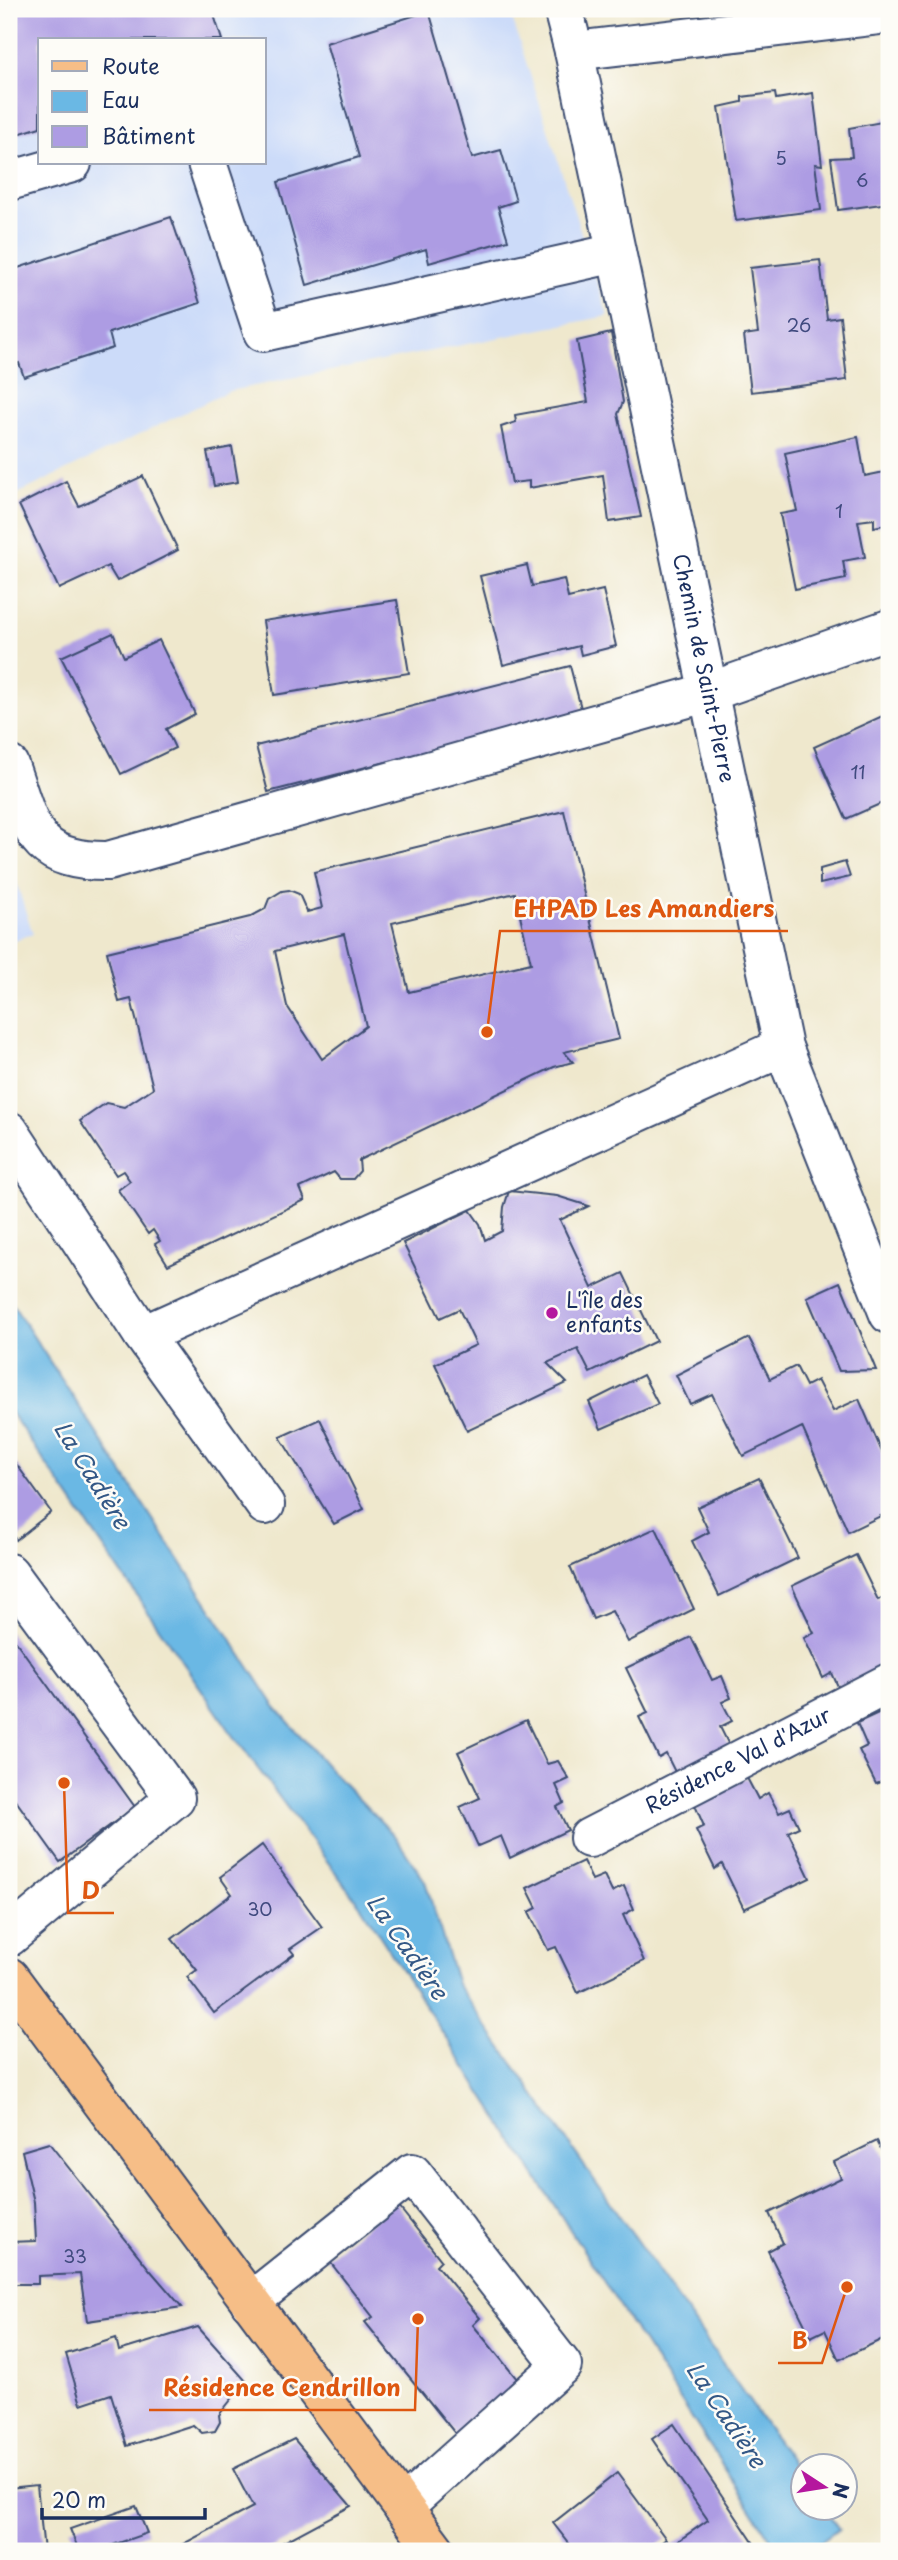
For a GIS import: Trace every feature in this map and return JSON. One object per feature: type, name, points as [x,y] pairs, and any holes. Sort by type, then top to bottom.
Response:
[{"type":"main road","points":[[9,1977],[436,2551]]},
{"type":"street","name":"Chemin de Saint-Pierre","points":[[562,9],[574,51],[783,1047],[889,1314]]},
{"type":"street","points":[[574,51],[889,14]]},
{"type":"street","points":[[9,181],[68,164]]},
{"type":"street","points":[[206,164],[263,332],[616,253]]},
{"type":"street","points":[[9,765],[34,833],[46,847],[65,857],[108,861],[709,692],[889,629]]},
{"type":"street","points":[[143,1335],[783,1047]]},
{"type":"street","points":[[9,1131],[143,1335],[265,1505]]},
{"type":"street","points":[[9,1573],[175,1798],[9,1937]]},
{"type":"street","name":"Résidence Val d'Azur","points":[[589,1838],[889,1683]]},
{"type":"street","points":[[250,2302],[412,2173],[562,2365],[403,2507]]},
{"type":"shaded area","points":[[9,9],[509,9],[608,316],[229,391],[9,498]]},
{"type":"shaded area","points":[[9,860],[33,934],[9,942]]},
{"type":"water","name":"La Cadière","points":[[9,1299],[274,1705],[329,1769],[393,1834],[425,1881],[457,1984],[790,2459],[790,2522],[834,2522],[839,2529],[808,2551],[778,2551],[362,1908],[230,1731],[9,1410]]},
{"type":"building","points":[[9,9],[212,9],[221,38],[38,38],[38,128],[9,137]]},
{"type":"building","points":[[429,11],[472,158],[501,150],[516,201],[498,207],[508,240],[429,263],[426,249],[307,285],[278,182],[359,157],[326,43]]},
{"type":"building","points":[[775,93],[776,99],[813,93],[822,165],[815,164],[821,210],[736,221],[719,107],[742,102],[742,97]]},
{"type":"building","points":[[883,118],[889,118],[889,203],[838,210],[831,158],[852,157],[849,128],[882,122]]},
{"type":"building","points":[[171,217],[200,303],[109,333],[113,348],[24,377],[19,363],[9,366],[9,271]]},
{"type":"building","points":[[820,260],[827,319],[840,317],[847,380],[751,392],[744,335],[758,333],[750,268]]},
{"type":"building","points":[[611,333],[623,402],[618,414],[641,517],[609,522],[603,475],[529,488],[529,481],[512,483],[501,427],[516,422],[515,415],[588,402],[577,341]]},
{"type":"building","points":[[858,437],[865,476],[889,471],[889,524],[874,527],[874,519],[858,521],[865,557],[843,561],[846,579],[795,589],[780,514],[797,511],[785,453]]},
{"type":"building","points":[[232,447],[238,482],[214,486],[207,452]]},
{"type":"building","points":[[143,476],[178,550],[117,581],[108,566],[59,589],[19,505],[66,481],[79,506]]},
{"type":"building","points":[[527,565],[532,586],[564,579],[568,598],[603,590],[616,646],[581,655],[579,646],[503,665],[480,576]]},
{"type":"building","points":[[397,600],[409,673],[274,695],[263,621]]},
{"type":"building","points":[[113,633],[124,657],[159,640],[195,714],[166,729],[175,748],[121,774],[61,657]]},
{"type":"building","points":[[570,666],[582,712],[268,792],[256,746]]},
{"type":"building","points":[[889,713],[889,800],[846,819],[814,747]]},
{"type":"building","points":[[564,811],[619,1039],[564,1052],[573,1062],[554,1067],[359,1160],[360,1171],[353,1179],[340,1179],[334,1172],[300,1188],[305,1200],[168,1265],[155,1244],[160,1241],[153,1230],[148,1234],[118,1190],[130,1181],[123,1171],[116,1175],[80,1121],[106,1103],[124,1107],[153,1088],[131,999],[119,1002],[107,952],[250,917],[265,909],[269,899],[282,891],[289,890],[299,894],[307,912],[322,908],[314,872]],"holes":[[[515,893],[531,963],[409,992],[392,923]],[[344,934],[366,1026],[322,1059],[287,1006],[275,951]]]},
{"type":"building","points":[[845,862],[850,877],[820,884],[820,869]]},
{"type":"building","name":"L'île des enfants","points":[[509,1191],[557,1196],[589,1206],[560,1220],[592,1288],[623,1273],[656,1341],[590,1373],[578,1349],[547,1363],[567,1383],[467,1431],[435,1364],[476,1345],[459,1309],[440,1318],[403,1243],[470,1210],[480,1224],[485,1240],[502,1231],[504,1207]]},
{"type":"building","points":[[840,1282],[876,1370],[839,1371],[807,1297]]},
{"type":"building","points":[[749,1338],[770,1379],[796,1366],[806,1386],[817,1380],[833,1411],[859,1399],[889,1468],[889,1512],[848,1532],[802,1427],[743,1456],[712,1394],[690,1404],[676,1375]]},
{"type":"building","points":[[643,1375],[658,1404],[601,1429],[589,1402]]},
{"type":"building","points":[[320,1419],[364,1509],[334,1524],[280,1437]]},
{"type":"building","points":[[9,1454],[51,1512],[16,1540],[9,1530]]},
{"type":"building","points":[[759,1478],[798,1558],[719,1596],[692,1541],[709,1532],[697,1507]]},
{"type":"building","points":[[656,1528],[694,1609],[628,1642],[612,1611],[593,1619],[570,1567]]},
{"type":"building","points":[[856,1555],[878,1600],[889,1595],[889,1668],[840,1691],[832,1673],[823,1678],[804,1638],[814,1633],[792,1586]]},
{"type":"building","points":[[9,1632],[135,1807],[60,1862],[9,1791]]},
{"type":"building","points":[[691,1637],[712,1680],[722,1676],[731,1698],[722,1702],[732,1721],[720,1727],[730,1747],[676,1774],[666,1754],[659,1758],[639,1717],[648,1713],[626,1668]]},
{"type":"building","points":[[889,1708],[889,1791],[884,1781],[876,1784],[859,1750],[867,1746],[857,1723]]},
{"type":"building","points":[[526,1720],[547,1764],[558,1761],[569,1779],[556,1785],[564,1803],[557,1807],[568,1830],[510,1858],[501,1836],[478,1846],[460,1807],[480,1798],[458,1752]]},
{"type":"building","points":[[747,1778],[758,1799],[768,1793],[779,1813],[790,1808],[799,1827],[788,1832],[810,1878],[744,1909],[722,1864],[715,1869],[696,1830],[704,1826],[694,1803]]},
{"type":"building","points":[[262,1845],[322,1927],[290,1949],[294,1954],[214,2013],[187,1977],[197,1970],[172,1939],[232,1894],[220,1877]]},
{"type":"building","points":[[583,1861],[592,1880],[604,1875],[612,1892],[624,1886],[634,1909],[623,1915],[644,1961],[578,1993],[556,1947],[548,1950],[529,1912],[537,1908],[527,1888]]},
{"type":"building","points":[[877,2141],[885,2157],[889,2155],[889,2336],[839,2360],[825,2330],[811,2337],[768,2251],[783,2243],[769,2213],[841,2178],[834,2162]]},
{"type":"building","points":[[49,2143],[182,2307],[87,2321],[80,2274],[38,2276],[38,2284],[10,2284],[9,2242],[36,2241],[34,2202],[22,2151]]},
{"type":"building","points":[[395,2202],[441,2260],[436,2265],[480,2318],[473,2325],[522,2385],[458,2437],[365,2322],[373,2317],[327,2258]]},
{"type":"building","points":[[198,2327],[246,2381],[219,2415],[220,2422],[215,2431],[202,2433],[193,2425],[127,2446],[111,2394],[81,2404],[66,2354],[116,2338],[119,2351]]},
{"type":"building","points":[[674,2424],[755,2545],[746,2551],[676,2551],[671,2546],[708,2520],[652,2439]]},
{"type":"building","points":[[294,2439],[351,2506],[267,2551],[170,2551],[253,2507],[233,2469]]},
{"type":"building","points":[[617,2473],[666,2539],[650,2551],[575,2551],[553,2523]]},
{"type":"building","points":[[37,2485],[44,2551],[9,2551],[9,2488]]},
{"type":"building","points":[[136,2506],[147,2533],[96,2551],[79,2551],[70,2529]]},
{"type":"place","name":"EHPAD Les Amandiers","points":[[487,1032]]},
{"type":"place","name":"L'île des enfants","points":[[552,1313]]},
{"type":"place","name":"D","points":[[64,1783]]},
{"type":"place","name":"B","points":[[847,2287]]},
{"type":"place","name":"Résidence Cendrillon","points":[[418,2319]]}]
